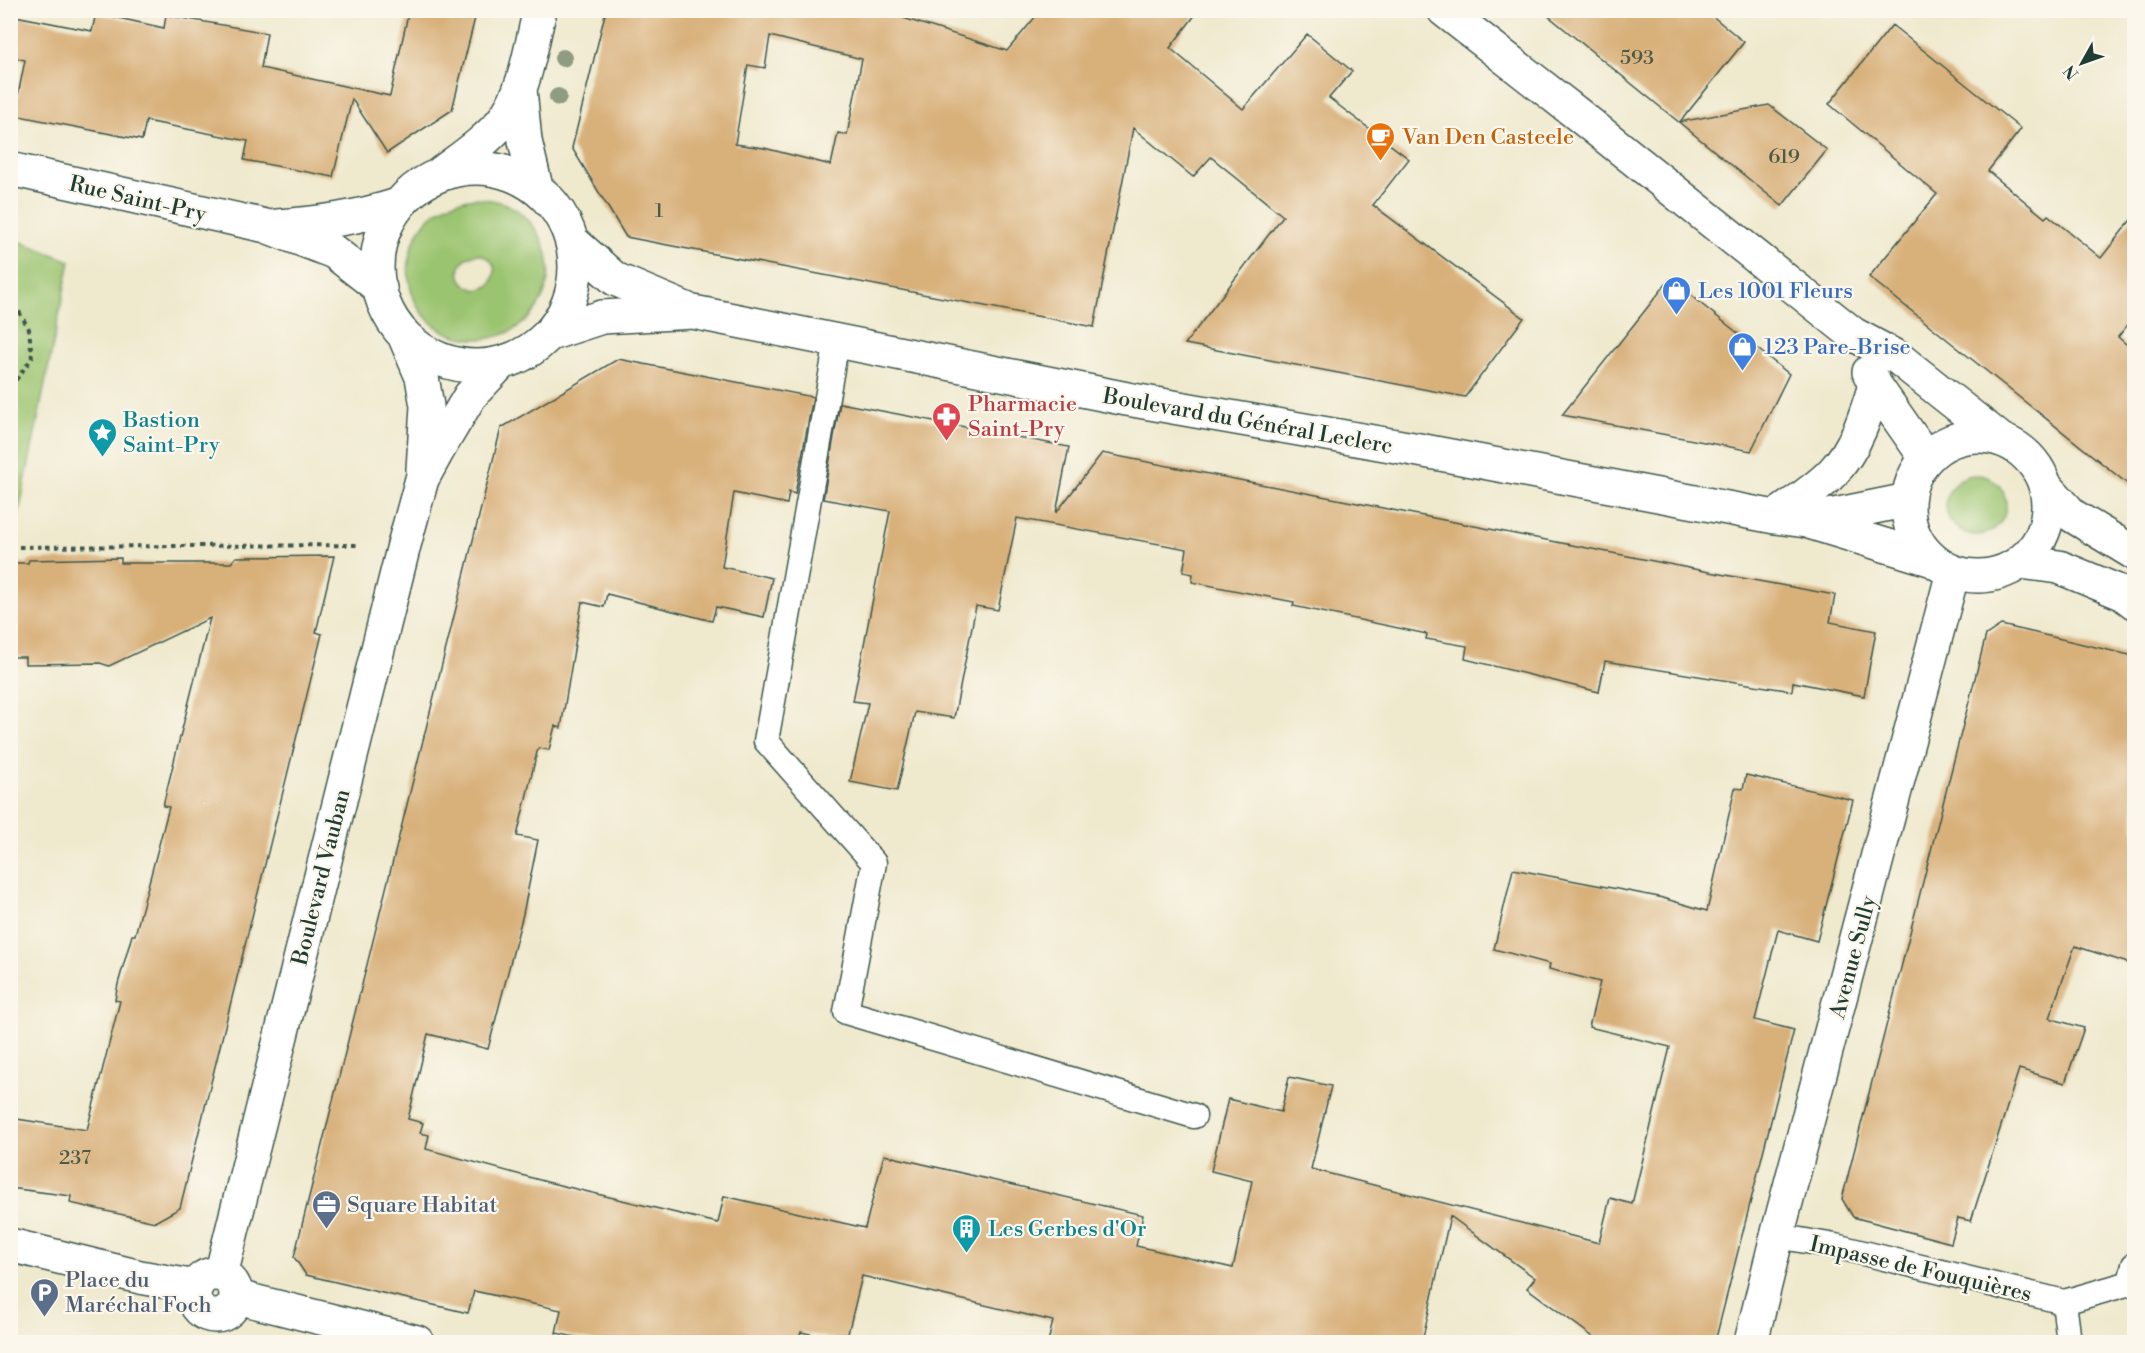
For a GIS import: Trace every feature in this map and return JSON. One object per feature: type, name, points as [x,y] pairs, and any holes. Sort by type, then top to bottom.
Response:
[{"type":"street","points":[[439,175],[463,169],[489,169],[513,175],[536,188],[558,212],[572,241],[575,274],[568,306],[550,334],[528,352],[501,363],[475,367],[449,362],[425,352],[404,335],[389,313],[380,288],[378,266],[380,245],[387,224],[399,206],[416,188],[439,175],[480,143],[501,123],[520,89],[540,10]]},
{"type":"street","points":[[1444,10],[1853,334],[1898,358],[2000,439],[2020,449],[2036,465],[2046,486],[2073,516],[2134,553]]},
{"type":"street","points":[[520,89],[525,141],[536,188]]},
{"type":"street","name":"Rue Saint-Pry","points":[[10,169],[266,226],[334,252],[380,288]]},
{"type":"street","name":"Rue Saint-Pry","points":[[266,226],[308,224],[363,216],[399,206]]},
{"type":"street","points":[[572,241],[615,279],[693,312]]},
{"type":"street","name":"Boulevard du Général Leclerc","points":[[550,334],[602,317],[693,312],[1127,399],[1419,450],[1790,519],[1943,566]]},
{"type":"street","points":[[1853,334],[1875,385],[1926,458]]},
{"type":"street","name":"Boulevard Vauban","points":[[218,1286],[422,479],[427,406],[422,377],[404,335]]},
{"type":"street","name":"Boulevard Vauban","points":[[422,479],[470,396],[501,363]]},
{"type":"street","points":[[1790,519],[1833,472],[1856,438],[1865,419],[1875,385]]},
{"type":"street","points":[[2000,439],[1968,435],[1945,444],[1926,458],[1911,485],[1908,500],[1913,534],[1922,548],[1943,566],[1972,576],[1992,574],[2011,568],[2039,542],[2046,524],[2048,506],[2046,486]]},
{"type":"street","name":"Boulevard du Général Leclerc","points":[[1790,519],[1908,500]]},
{"type":"street","points":[[2020,562],[2060,567],[2122,593],[2134,602]]},
{"type":"street","name":"Avenue Sully","points":[[1751,1342],[1777,1236],[1941,624],[1943,566]]},
{"type":"street","points":[[10,1245],[140,1277],[218,1286],[417,1342]]},
{"type":"street","points":[[208,1329],[194,1299],[218,1286]]},
{"type":"lane","points":[[837,341],[766,741],[874,863],[846,1012],[1194,1116]]},
{"type":"lane","name":"Impasse de Fouquières","points":[[1777,1236],[1835,1246],[2064,1302]]},
{"type":"lane","points":[[2069,1342],[2064,1302],[2130,1283],[2134,1265]]},
{"type":"path","points":[[10,296],[29,329],[32,358],[10,388]]},
{"type":"path","points":[[10,547],[404,545]]},
{"type":"green space","points":[[477,198],[504,203],[523,215],[543,243],[549,266],[546,288],[537,308],[522,324],[502,335],[479,339],[453,335],[426,318],[413,297],[409,276],[411,250],[422,226],[442,208],[455,202]],"holes":[[[479,254],[485,256],[494,267],[494,276],[489,286],[478,290],[464,283],[459,271],[464,260],[470,256]]]},
{"type":"green space","points":[[11,238],[70,261],[16,527],[10,525]]},
{"type":"green space","points":[[1976,475],[1993,480],[2001,488],[2006,505],[2001,522],[1993,530],[1976,535],[1959,530],[1951,522],[1946,505],[1951,488],[1959,480]]},
{"type":"building","points":[[409,10],[477,10],[452,110],[387,153],[352,99],[333,177],[244,160],[248,141],[146,121],[142,140],[14,115],[25,60],[10,57],[10,15],[92,31],[96,13],[164,28],[166,15],[267,33],[261,68],[390,96]]},
{"type":"building","points":[[606,10],[878,10],[1007,51],[1041,10],[1199,10],[1170,48],[1243,109],[1307,34],[1352,71],[1329,98],[1409,159],[1373,205],[1524,318],[1465,397],[1185,344],[1283,216],[1211,157],[1193,177],[1133,128],[1094,327],[626,237],[572,148]],"holes":[[[770,36],[862,59],[847,135],[838,133],[831,165],[764,148],[735,144],[748,65],[765,68]]]},
{"type":"building","points":[[1541,10],[1705,10],[1744,42],[1680,122],[1769,105],[1827,150],[1782,206]]},
{"type":"building","points":[[1892,25],[2021,129],[1988,171],[2045,218],[2048,215],[2101,258],[2134,216],[2134,317],[2118,337],[2134,351],[2134,489],[1869,277],[1937,194],[1829,104]]},
{"type":"building","points":[[1670,279],[1789,374],[1751,451],[1562,415]]},
{"type":"building","points":[[618,359],[813,397],[795,494],[789,492],[787,504],[734,493],[722,567],[772,578],[764,617],[716,607],[712,621],[607,594],[604,607],[582,602],[561,728],[555,726],[549,750],[538,748],[517,836],[538,840],[523,914],[488,1049],[428,1034],[408,1119],[423,1123],[420,1133],[429,1135],[426,1149],[547,1182],[718,1223],[724,1196],[865,1228],[884,1155],[1143,1215],[1136,1246],[1233,1268],[1252,1181],[1211,1171],[1228,1099],[1281,1112],[1289,1077],[1331,1086],[1311,1169],[1599,1243],[1610,1198],[1632,1204],[1670,1047],[1589,1027],[1600,982],[1549,969],[1550,964],[1494,949],[1513,869],[1659,897],[1707,911],[1735,788],[1743,789],[1746,775],[1853,800],[1817,941],[1778,930],[1755,1020],[1794,1030],[1715,1342],[1600,1342],[1527,1288],[1535,1278],[1450,1216],[1422,1342],[1048,1342],[1053,1321],[862,1276],[846,1342],[801,1332],[798,1342],[599,1342],[556,1333],[561,1310],[474,1291],[468,1313],[306,1275],[294,1257],[501,428]]},
{"type":"building","points":[[840,403],[1069,447],[1056,513],[1102,453],[1835,595],[1830,622],[1876,631],[1864,696],[1793,682],[1792,691],[1605,661],[1599,692],[1465,659],[1467,646],[1426,639],[1427,634],[1293,606],[1294,602],[1192,582],[1193,574],[1183,572],[1187,549],[1017,518],[998,610],[976,606],[954,718],[915,712],[897,791],[850,782],[868,703],[853,701],[890,511],[823,499]]},
{"type":"building","points":[[334,556],[316,632],[322,634],[180,1208],[155,1222],[70,1203],[71,1196],[10,1188],[10,1118],[87,1130],[120,1001],[115,1000],[118,984],[132,935],[135,935],[169,807],[163,806],[210,618],[109,666],[100,663],[25,664],[25,657],[10,657],[10,563],[28,563],[29,560],[121,558],[121,563],[231,563],[236,557]]},
{"type":"building","points":[[2001,625],[2134,656],[2134,965],[2075,946],[2049,1018],[2084,1028],[2065,1083],[2019,1069],[1971,1221],[1958,1218],[1951,1243],[1853,1217],[1842,1199],[1986,635]]},
{"type":"place","name":"Van Den Casteele","points":[[1381,162]]},
{"type":"place","name":"Les 1001 Fleurs","points":[[1677,316]]},
{"type":"place","name":"123 Pare-Brise","points":[[1743,372]]},
{"type":"place","name":"Pharmacie Saint-Pry","points":[[947,442]]},
{"type":"place","name":"Bastion Saint-Pry","points":[[102,458]]},
{"type":"place","name":"Square Habitat","points":[[326,1230]]},
{"type":"place","name":"Les Gerbes d'Or","points":[[967,1254]]},
{"type":"place","name":"Place du Maréchal Foch","points":[[44,1318]]}]
